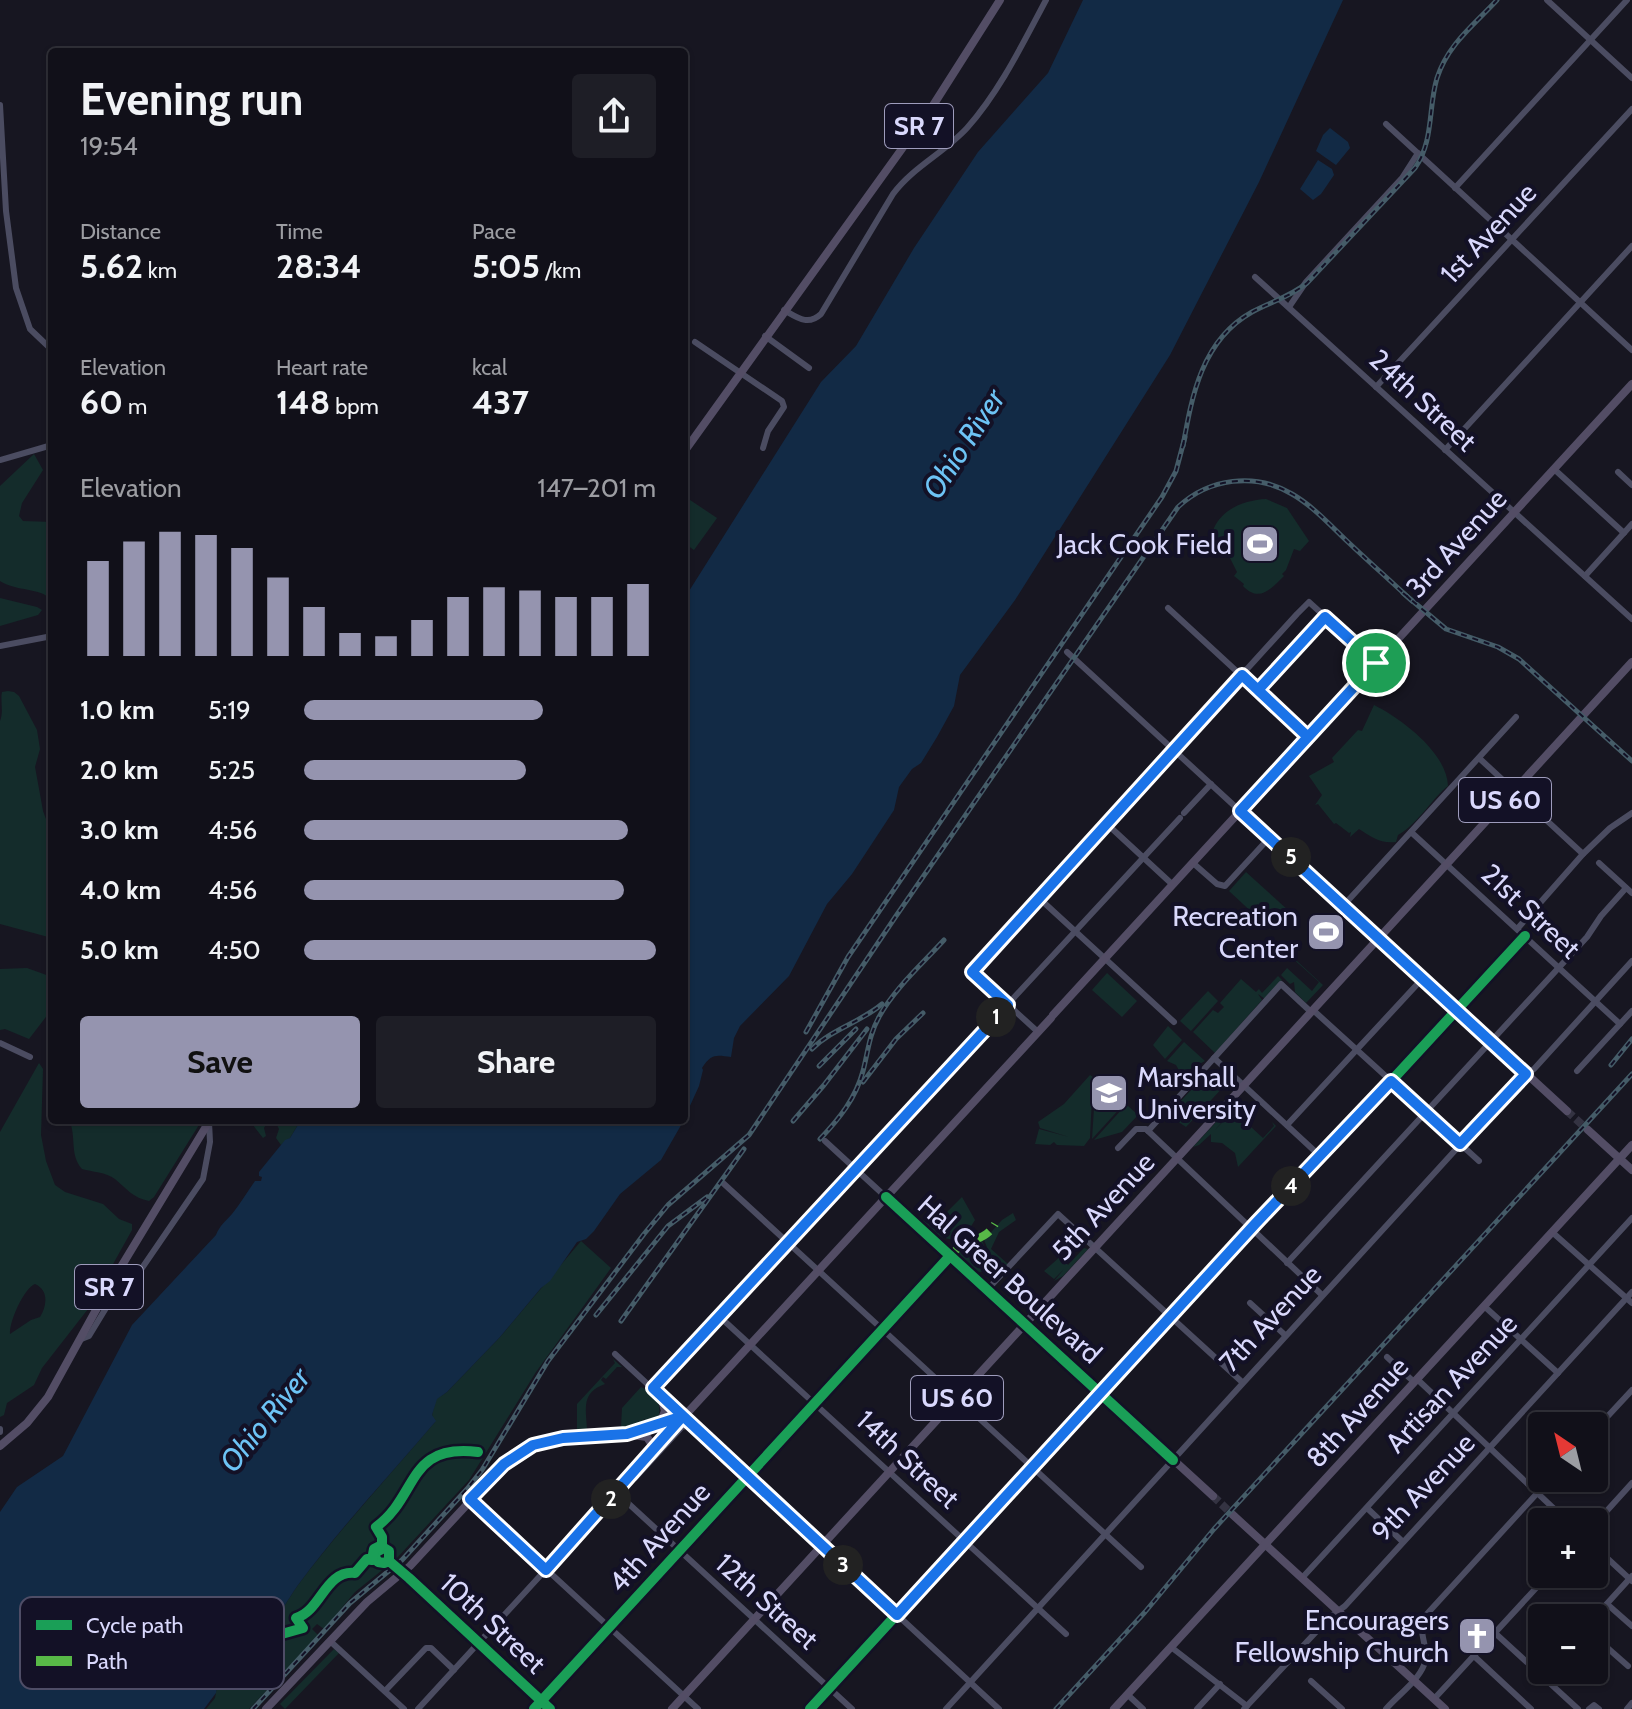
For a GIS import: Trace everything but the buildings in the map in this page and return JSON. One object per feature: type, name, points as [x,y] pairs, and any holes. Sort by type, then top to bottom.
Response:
[{"type":"main road","name":"SR 7","points":[[688,446],[932,107],[1000,0]]},
{"type":"main road","name":"3rd Avenue","points":[[683,1416],[704,1397],[1632,384]]},
{"type":"main road","name":"5th Avenue","points":[[672,1709],[1632,662]]},
{"type":"main road","points":[[1240,811],[1567,1111]]},
{"type":"main road","name":"SR 7","points":[[0,1446],[40,1408],[207,1124]]},
{"type":"main road","points":[[1588,1130],[1632,1170]]},
{"type":"main road","name":"8th Avenue","points":[[1114,1709],[1632,1145]]},
{"type":"main road","name":"Hal Greer Boulevard","points":[[886,1197],[1213,1496]]},
{"type":"main road","points":[[660,1424],[665,1411],[661,1396]]},
{"type":"main road","points":[[627,1434],[683,1416]]},
{"type":"main road","points":[[270,1708],[367,1602],[402,1574],[504,1464],[533,1445],[563,1438],[627,1434],[645,1436],[654,1448]]},
{"type":"main road","points":[[1233,1515],[1445,1709]]},
{"type":"street","points":[[784,310],[809,322],[821,314],[902,183],[948,147],[982,109],[1046,0]]},
{"type":"street","points":[[1547,0],[1632,78]]},
{"type":"street","points":[[1455,188],[1627,0]]},
{"type":"street","points":[[0,105],[3,211],[19,302],[30,329],[48,347]]},
{"type":"street","name":"1st Avenue","points":[[1376,387],[1632,109]]},
{"type":"street","points":[[1386,124],[1632,350]]},
{"type":"street","points":[[1289,307],[1306,282],[1402,178],[1418,153]]},
{"type":"street","points":[[1445,450],[1632,246]]},
{"type":"street","name":"24th Street","points":[[1255,277],[1632,619]]},
{"type":"street","points":[[765,336],[809,368]]},
{"type":"street","points":[[695,342],[783,404],[763,448]]},
{"type":"street","points":[[0,460],[48,446]]},
{"type":"street","points":[[1554,469],[1624,533]]},
{"type":"street","points":[[1618,472],[1632,485]]},
{"type":"street","points":[[1585,576],[1632,524]]},
{"type":"street","points":[[1038,1032],[972,972],[1242,675],[1309,602],[1376,663]]},
{"type":"street","points":[[1168,608],[1308,737]]},
{"type":"street","points":[[1258,690],[1325,617]]},
{"type":"street","points":[[0,646],[48,637]]},
{"type":"street","points":[[1067,652],[1240,811]]},
{"type":"street","points":[[1343,906],[1516,717]]},
{"type":"street","points":[[1479,758],[1583,854]]},
{"type":"street","points":[[653,1388],[1211,784]]},
{"type":"street","points":[[1518,928],[1583,854],[1610,828],[1632,813]]},
{"type":"street","points":[[1108,825],[1173,885]]},
{"type":"street","name":"21st Street","points":[[1411,832],[1620,1024]]},
{"type":"street","points":[[1193,863],[1217,884],[1225,886],[1270,837]]},
{"type":"street","points":[[1288,1262],[1629,891],[1599,863]]},
{"type":"street","points":[[1040,899],[1174,1022]]},
{"type":"street","points":[[810,1709],[1525,936]]},
{"type":"street","name":"7th Avenue","points":[[946,1709],[1460,1144],[1632,961]]},
{"type":"street","points":[[1287,1125],[1423,978]]},
{"type":"street","points":[[1148,1131],[1281,984],[1479,1161]]},
{"type":"street","points":[[1577,1071],[1632,1011]]},
{"type":"street","points":[[0,1043],[30,1057]]},
{"type":"street","points":[[1214,1058],[1320,1156]]},
{"type":"street","points":[[79,1340],[89,1336],[106,1308],[140,1271],[203,1179],[210,1142],[209,1124]]},
{"type":"street","points":[[1118,1148],[1136,1129],[1148,1131],[1322,1295]]},
{"type":"street","name":"Hal Greer Boulevard","points":[[825,1141],[886,1197]]},
{"type":"street","points":[[723,1183],[1141,1567]]},
{"type":"street","points":[[987,1290],[1058,1214],[1242,1382]]},
{"type":"street","name":"Artisan Avenue","points":[[1302,1578],[1632,1218]]},
{"type":"street","points":[[1552,1232],[1629,1301]]},
{"type":"street","name":"4th Avenue","points":[[534,1709],[950,1256]]},
{"type":"street","name":"9th Avenue","points":[[1246,1707],[1629,1301],[1632,1292]]},
{"type":"street","points":[[1250,1303],[1285,1335]]},
{"type":"street","points":[[1484,1306],[1558,1373]]},
{"type":"street","name":"14th Street","points":[[720,1317],[1066,1634]]},
{"type":"street","points":[[615,1354],[999,1709]]},
{"type":"street","points":[[1387,1357],[1453,1413],[1552,1508]]},
{"type":"street","points":[[1608,1416],[1632,1390]]},
{"type":"street","name":"3rd Avenue","points":[[418,1709],[617,1493],[630,1474],[683,1416]]},
{"type":"street","name":"3rd Avenue","points":[[627,1481],[635,1478],[680,1429],[690,1425]]},
{"type":"street","points":[[1608,1510],[1632,1483]]},
{"type":"street","name":"12th Street","points":[[617,1493],[852,1709]]},
{"type":"street","points":[[1386,1709],[1425,1663],[1426,1651],[1420,1632],[1426,1615],[1537,1494]]},
{"type":"street","points":[[470,1499],[698,1709]]},
{"type":"street","points":[[1367,1508],[1403,1542]]},
{"type":"street","points":[[1607,1604],[1631,1579],[1608,1558]]},
{"type":"street","name":"10th Street","points":[[402,1574],[550,1709]]},
{"type":"street","points":[[1434,1699],[1536,1588]]},
{"type":"street","points":[[1608,1605],[1632,1626]]},
{"type":"street","points":[[1495,1633],[1528,1660]]},
{"type":"street","points":[[330,1641],[404,1709]]},
{"type":"street","points":[[1171,1647],[1246,1707]]},
{"type":"street","points":[[385,1691],[426,1648],[431,1648],[454,1670]]},
{"type":"street","points":[[1608,1648],[1628,1666]]},
{"type":"street","points":[[1474,1656],[1531,1709]]},
{"type":"street","points":[[1311,1681],[1342,1709]]},
{"type":"street","points":[[1197,1709],[1220,1684]]},
{"type":"street","points":[[1554,1684],[1578,1709]]},
{"type":"street","points":[[1128,1695],[1143,1709]]},
{"type":"street","points":[[1627,1709],[1632,1703]]},
{"type":"street","points":[[1589,1709],[1594,1705],[1599,1709]]},
{"type":"green space","points":[[34,454],[43,470],[22,503],[19,516],[23,521],[48,522],[48,597],[0,581],[0,486]]},
{"type":"green space","points":[[688,499],[717,518],[694,550],[688,546]]},
{"type":"green space","name":"Jack Cook Field","points":[[1266,499],[1287,508],[1309,541],[1300,551],[1294,549],[1282,574],[1284,576],[1260,594],[1243,586],[1234,576],[1237,572],[1225,548],[1219,549],[1210,539],[1218,521],[1229,510],[1243,503]]},
{"type":"green space","points":[[0,598],[42,610],[38,615],[0,626]]},
{"type":"green space","points":[[2,692],[14,692],[19,696],[37,730],[40,749],[35,767],[48,824],[48,937],[0,924]]},
{"type":"green space","points":[[1374,705],[1409,728],[1432,750],[1446,774],[1448,786],[1398,835],[1396,842],[1381,841],[1359,829],[1350,837],[1351,832],[1334,824],[1318,804],[1315,805],[1322,795],[1309,776],[1334,762],[1332,758],[1358,730],[1362,731]]},
{"type":"green space","points":[[1246,872],[1289,911],[1271,930],[1229,891]]},
{"type":"green space","points":[[1285,950],[1323,985],[1306,1003],[1295,992],[1294,982],[1290,984],[1281,975],[1287,968],[1312,991],[1319,982],[1290,956],[1279,961],[1277,958]]},
{"type":"green space","points":[[27,968],[48,976],[48,1014],[29,1039],[5,1029],[0,1030],[0,969]]},
{"type":"green space","points":[[1107,973],[1137,1001],[1122,1017],[1092,990]]},
{"type":"green space","points":[[1278,976],[1282,980],[1265,999],[1258,994],[1262,1000],[1215,1053],[1193,1032],[1213,1010],[1218,1013],[1224,1007],[1220,1003],[1241,979],[1256,992],[1259,989],[1262,993]]},
{"type":"green space","points":[[1208,991],[1218,1001],[1191,1031],[1180,1021]]},
{"type":"green space","points":[[1168,1026],[1182,1040],[1165,1059],[1153,1045]]},
{"type":"green space","points":[[1184,1042],[1205,1061],[1181,1074],[1176,1065],[1167,1061]]},
{"type":"green space","points":[[39,1063],[43,1069],[41,1135],[55,1185],[65,1192],[103,1204],[119,1219],[132,1224],[132,1230],[88,1309],[42,1368],[34,1385],[7,1403],[4,1415],[0,1417],[0,1132]],"holes":[[[35,1284],[40,1287],[45,1299],[40,1317],[10,1334],[22,1298]]]},
{"type":"green space","points":[[1090,1075],[1093,1077],[1090,1138],[1084,1146],[1057,1145],[1054,1142],[1050,1145],[1035,1144],[1039,1129],[1069,1137],[1040,1128],[1038,1122],[1064,1104]]},
{"type":"green space","points":[[1216,1075],[1226,1084],[1186,1127],[1168,1115],[1203,1077],[1209,1082]]},
{"type":"green space","points":[[1096,1077],[1123,1105],[1092,1139]]},
{"type":"green space","points":[[1128,1106],[1138,1115],[1122,1132],[1094,1140],[1123,1108]]},
{"type":"green space","points":[[1231,1106],[1235,1107],[1215,1130],[1236,1108],[1238,1115],[1263,1138],[1274,1126],[1272,1122],[1276,1126],[1238,1167],[1235,1153],[1222,1143],[1211,1142],[1211,1134],[1193,1147]]},
{"type":"green space","points":[[70,1124],[200,1124],[149,1201],[134,1195],[111,1177],[82,1169],[76,1157]]},
{"type":"green space","points":[[252,1124],[266,1124],[266,1136],[263,1138]]},
{"type":"green space","points":[[276,1124],[299,1124],[290,1138],[281,1145],[276,1138],[279,1129]]},
{"type":"green space","points":[[962,1197],[975,1220],[961,1242],[941,1237],[923,1221],[929,1214],[938,1221]]},
{"type":"green space","points":[[1013,1213],[1016,1220],[999,1232],[991,1249],[1008,1264],[1005,1267],[993,1262],[984,1240]]},
{"type":"green space","points":[[982,1240],[993,1271],[978,1272],[964,1260],[983,1279],[960,1258],[958,1250],[967,1243]]},
{"type":"green space","points":[[581,1241],[611,1268],[536,1372],[469,1480],[396,1559],[355,1592],[324,1629],[317,1624],[312,1629],[318,1635],[284,1671],[284,1605],[331,1544],[435,1422],[432,1415],[436,1399],[447,1392],[500,1337]]},
{"type":"green space","points":[[1084,1248],[1088,1249],[1063,1276],[1054,1281],[1064,1269],[1054,1279],[1044,1271],[1061,1256],[1068,1265]]},
{"type":"green space","points":[[613,1359],[622,1367],[617,1367],[606,1379],[603,1377],[601,1380],[605,1384],[588,1396],[587,1429],[577,1430],[577,1404],[615,1363]]},
{"type":"green space","points":[[641,1387],[657,1400],[658,1419],[648,1423],[644,1419],[640,1425],[621,1427],[622,1408]]},
{"type":"green space","points":[[334,1649],[339,1653],[285,1709],[280,1704]]},
{"type":"green space","points":[[217,1689],[268,1689],[249,1709],[206,1709],[215,1698]]},
{"type":"water","name":"Ohio River","points":[[1083,0],[1343,0],[1259,182],[1170,355],[1015,600],[960,675],[954,706],[937,737],[921,763],[912,769],[899,787],[894,810],[852,874],[827,904],[789,976],[740,1026],[734,1038],[731,1057],[715,1056],[708,1060],[702,1068],[699,1086],[688,1110],[688,593],[821,382],[856,346],[914,248],[978,152],[1048,73]]},
{"type":"water","points":[[1330,128],[1348,142],[1350,148],[1336,165],[1316,151]]},
{"type":"water","points":[[1318,160],[1332,169],[1334,175],[1313,200],[1300,189]]},
{"type":"water","name":"Ohio River","points":[[299,1124],[682,1124],[661,1160],[620,1194],[594,1231],[577,1242],[550,1281],[500,1337],[437,1399],[432,1415],[436,1421],[331,1543],[284,1605],[284,1597],[20,1597],[20,1689],[217,1689],[204,1709],[0,1709],[0,1512],[17,1487],[63,1456],[132,1325],[216,1235],[255,1181],[261,1181],[259,1172]]},
{"type":"tunnel","points":[[1567,1111],[1588,1130]]},
{"type":"tunnel","points":[[1213,1496],[1233,1515]]},
{"type":"railway","points":[[1183,446],[1202,370],[1221,338],[1252,312],[1307,283],[1415,168],[1425,147],[1434,89],[1442,66],[1462,36],[1497,0]]},
{"type":"railway","points":[[806,1032],[848,957],[1162,497],[1176,471],[1185,437]]},
{"type":"railway","points":[[284,1675],[350,1603],[402,1560],[467,1489],[482,1470],[548,1361],[644,1234],[668,1205],[749,1135],[1178,507],[1190,497],[1218,484],[1248,481],[1278,487],[1314,510],[1412,601]]},
{"type":"railway","points":[[1403,593],[1446,629],[1498,647],[1519,659],[1632,761]]},
{"type":"railway","points":[[820,1139],[840,1116],[856,1090],[873,1030],[885,1007],[944,940]]},
{"type":"railway","points":[[812,1049],[882,1004]]},
{"type":"railway","points":[[863,1082],[896,1039],[923,1013]]},
{"type":"railway","points":[[819,1066],[856,1029]]},
{"type":"railway","points":[[793,1121],[867,1029]]},
{"type":"railway","points":[[1611,1065],[1632,1039]]},
{"type":"railway","points":[[1056,1709],[1145,1612],[1214,1529],[1632,1074]]},
{"type":"railway","points":[[621,1321],[744,1149]]},
{"type":"railway","points":[[596,1315],[668,1226],[707,1197]]},
{"type":"railway","points":[[253,1709],[271,1689]]},
{"type":"marked path","points":[[955,1251],[986,1234],[995,1224]]},
{"type":"cycle path","points":[[810,1709],[1256,1223],[1525,936]]},
{"type":"cycle path","points":[[886,1197],[1173,1460]]},
{"type":"cycle path","points":[[534,1709],[950,1256]]},
{"type":"cycle path","points":[[284,1633],[303,1628],[296,1618],[312,1608],[337,1578],[355,1573],[367,1559],[372,1560],[374,1549],[382,1545],[382,1537],[376,1527],[390,1515],[425,1464],[455,1451],[478,1452]]},
{"type":"cycle path","points":[[389,1561],[378,1562],[376,1552],[384,1548],[389,1551],[389,1561],[550,1709]]},
{"type":"place","name":"Jack Cook Field","points":[[1260,544]]},
{"type":"place","name":"Recreation Center","points":[[1326,932]]},
{"type":"place","name":"Marshall University","points":[[1109,1093]]},
{"type":"place","name":"Encouragers Fellowship Church","points":[[1477,1636]]},
{"type":"route","points":[[1376,663],[1308,737],[1242,675],[972,972],[1008,1005],[653,1388],[683,1416],[546,1570],[470,1499],[511,1457],[533,1445],[563,1438],[627,1434],[683,1416],[897,1615],[1256,1223],[1391,1081],[1460,1144],[1526,1074],[1240,811],[1308,737],[1258,690],[1325,617],[1376,663]]}]
